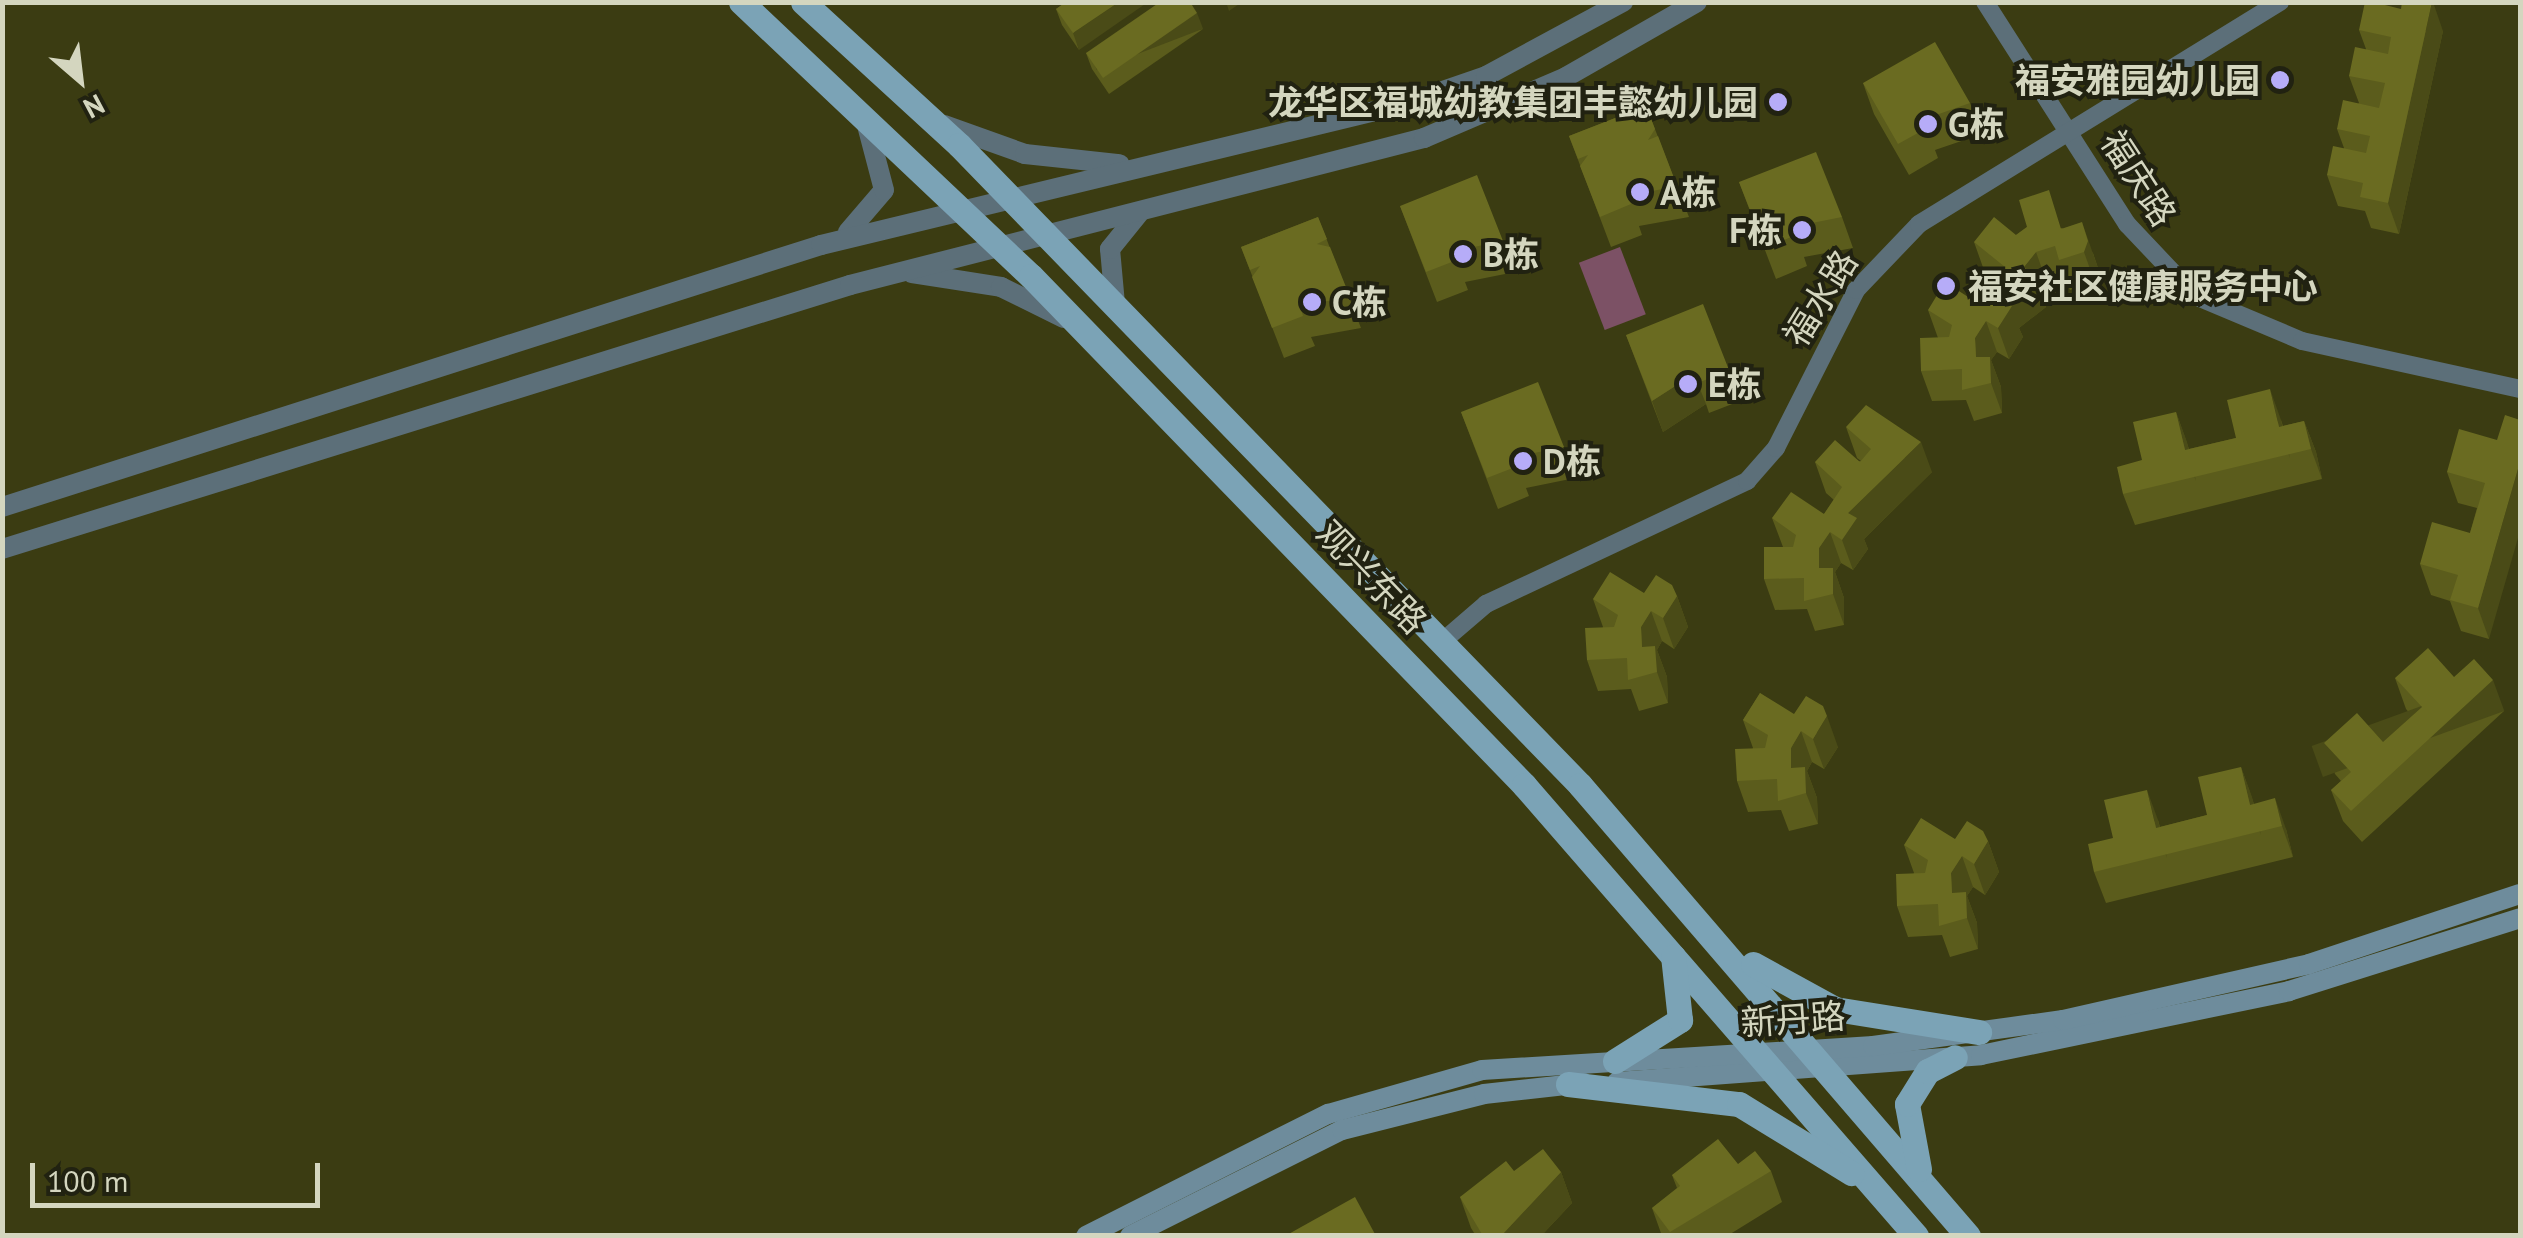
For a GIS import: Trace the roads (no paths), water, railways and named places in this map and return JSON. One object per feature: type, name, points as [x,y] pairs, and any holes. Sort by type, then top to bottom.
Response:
[{"type":"main road","name":"观兴东路","points":[[741,2],[998,244],[1667,942],[1916,1236]]},
{"type":"main road","name":"观兴东路","points":[[803,2],[1045,232],[1443,641],[1727,945],[1968,1236]]},
{"type":"main road","name":"新丹路","points":[[1824,1060],[2204,991],[2520,894]]},
{"type":"main road","name":"新丹路","points":[[1130,1236],[1342,1130],[1466,1097],[1772,1063],[1955,1057],[2206,1012],[2520,918]]},
{"type":"main road","points":[[1615,1061],[1680,1020],[1682,986],[1667,942]]},
{"type":"main road","points":[[1727,945],[1835,1010],[1979,1032]]},
{"type":"main road","points":[[1927,1187],[1907,1104],[1928,1072],[1955,1057]]},
{"type":"main road","name":"新丹路","points":[[1086,1236],[1252,1149],[1402,1089],[1482,1070],[1615,1061],[1772,1063]]},
{"type":"main road","points":[[1568,1084],[1739,1104],[1785,1125],[1888,1203]]},
{"type":"street","points":[[2,507],[821,245],[1408,103],[1486,76],[1623,2]]},
{"type":"street","points":[[2,548],[895,273],[1424,138],[1566,77],[1697,2]]},
{"type":"street","name":"福庆路","points":[[1985,2],[2156,263],[2195,296],[2302,340],[2520,389]]},
{"type":"street","name":"福水路","points":[[1443,641],[1486,604],[1748,481],[1776,448],[1840,316],[1888,253],[2068,130],[2280,2]]},
{"type":"street","points":[[821,245],[863,223],[884,190],[882,158],[858,110]]},
{"type":"street","points":[[925,114],[1025,154],[1156,162]]},
{"type":"street","points":[[1116,304],[1110,249],[1145,208]]},
{"type":"street","points":[[895,273],[1001,287],[1081,329]]},
{"type":"place","name":"福安雅园幼儿园","points":[[2280,80]]},
{"type":"place","name":"龙华区福城幼教集团丰懿幼儿园","points":[[1778,102]]},
{"type":"place","name":"G栋","points":[[1928,124]]},
{"type":"place","name":"A栋","points":[[1640,192]]},
{"type":"place","name":"F栋","points":[[1802,230]]},
{"type":"place","name":"B栋","points":[[1463,254]]},
{"type":"place","name":"福安社区健康服务中心","points":[[1946,286]]},
{"type":"place","name":"C栋","points":[[1312,302]]},
{"type":"place","name":"E栋","points":[[1688,384]]},
{"type":"place","name":"D栋","points":[[1523,461]]}]
